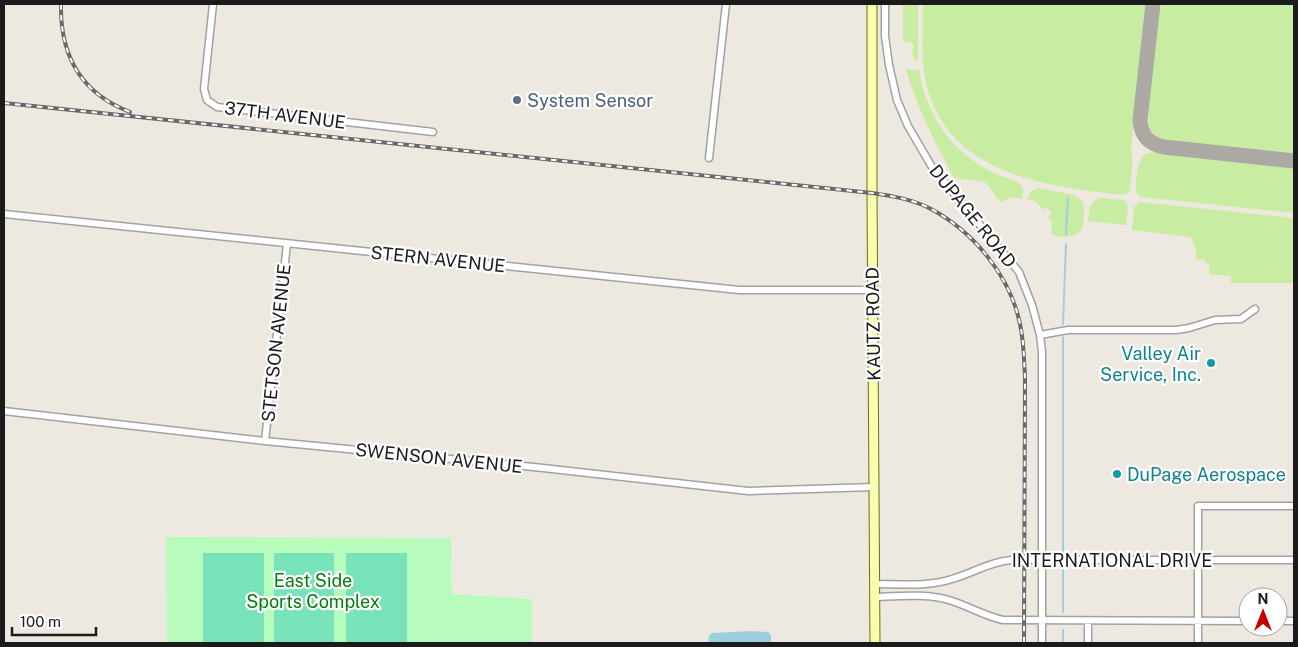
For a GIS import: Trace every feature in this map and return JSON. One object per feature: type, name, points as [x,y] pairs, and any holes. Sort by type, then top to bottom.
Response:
[{"type":"street","name":"37TH AVENUE","points":[[213,4],[204,89],[206,100],[217,107],[433,132]]},
{"type":"street","points":[[710,158],[726,4]]},
{"type":"street","name":"KAUTZ ROAD","points":[[872,4],[875,643]]},
{"type":"street","name":"DUPAGE ROAD","points":[[884,4],[885,36],[889,65],[897,100],[908,126],[932,167],[1019,272],[1032,305],[1040,335],[1042,352],[1042,643]]},
{"type":"street","name":"STERN AVENUE","points":[[4,214],[739,290],[872,290]]},
{"type":"street","name":"STETSON AVENUE","points":[[265,441],[287,244]]},
{"type":"street","points":[[1040,335],[1068,330],[1176,330],[1215,320],[1241,319],[1255,309]]},
{"type":"street","name":"SWENSON AVENUE","points":[[4,411],[265,441],[748,491],[874,487]]},
{"type":"street","points":[[1198,643],[1198,506],[1294,506]]},
{"type":"street","name":"INTERNATIONAL DRIVE","points":[[874,584],[952,580],[994,562],[1011,560],[1294,560]]},
{"type":"street","points":[[874,597],[934,597],[952,601],[1003,620],[1238,621]]},
{"type":"street","points":[[1088,621],[1088,643]]},
{"type":"green space","points":[[903,4],[918,4],[918,61],[915,61],[912,55],[914,45],[910,42],[903,42]]},
{"type":"green space","points":[[923,4],[1146,4],[1131,150],[1133,160],[1130,190],[1128,193],[1123,195],[1062,187],[1032,180],[1004,170],[977,156],[955,138],[938,114],[926,83],[922,54]]},
{"type":"green space","points":[[1163,4],[1294,4],[1294,154],[1159,138],[1152,132],[1148,126],[1149,91],[1159,11]]},
{"type":"green space","points":[[906,69],[919,70],[931,110],[954,144],[964,154],[984,168],[1018,182],[1023,189],[1022,199],[1013,197],[1000,202],[985,182],[954,178],[921,111]]},
{"type":"green space","points":[[1153,152],[1294,167],[1294,213],[1141,197],[1137,194],[1136,190],[1138,167],[1145,154]]},
{"type":"green space","points":[[1039,188],[1073,195],[1081,199],[1084,206],[1084,214],[1083,227],[1079,233],[1067,237],[1051,234],[1052,222],[1048,217],[1052,213],[1047,207],[1043,210],[1035,201],[1027,199],[1031,191]]},
{"type":"green space","points":[[1102,198],[1127,202],[1126,225],[1088,221],[1089,209],[1092,203]]},
{"type":"green space","points":[[1140,202],[1294,218],[1294,283],[1231,283],[1231,276],[1209,274],[1210,266],[1204,260],[1196,259],[1196,250],[1191,237],[1132,230],[1134,207]]},
{"type":"green space","name":"East Side Sports Complex","points":[[166,537],[451,538],[452,594],[532,599],[532,643],[167,643]]},
{"type":"green space","points":[[203,553],[264,553],[264,643],[203,643]]},
{"type":"green space","points":[[274,553],[334,553],[334,643],[274,643]]},
{"type":"green space","points":[[346,553],[407,553],[407,643],[346,643]]},
{"type":"water","points":[[768,632],[771,635],[771,643],[708,643],[709,636],[712,633]]},
{"type":"waterway","points":[[1066,234],[1068,198]]},
{"type":"waterway","points":[[1063,324],[1066,244]]},
{"type":"waterway","points":[[1063,337],[1063,551]]},
{"type":"waterway","points":[[1063,568],[1063,612]]},
{"type":"waterway","points":[[1063,630],[1063,643]]},
{"type":"taxiway","points":[[1153,4],[1140,120],[1144,135],[1154,144],[1164,147],[1294,161]]},
{"type":"railway","points":[[61,4],[64,40],[76,70],[98,94],[130,112]]},
{"type":"railway","points":[[4,103],[872,193],[909,200],[931,209],[962,230],[988,257],[1008,289],[1020,324],[1025,378],[1024,643]]},
{"type":"place","name":"System Sensor","points":[[517,100]]},
{"type":"place","name":"Valley Air Service, Inc.","points":[[1211,363]]},
{"type":"place","name":"DuPage Aerospace","points":[[1117,474]]}]
